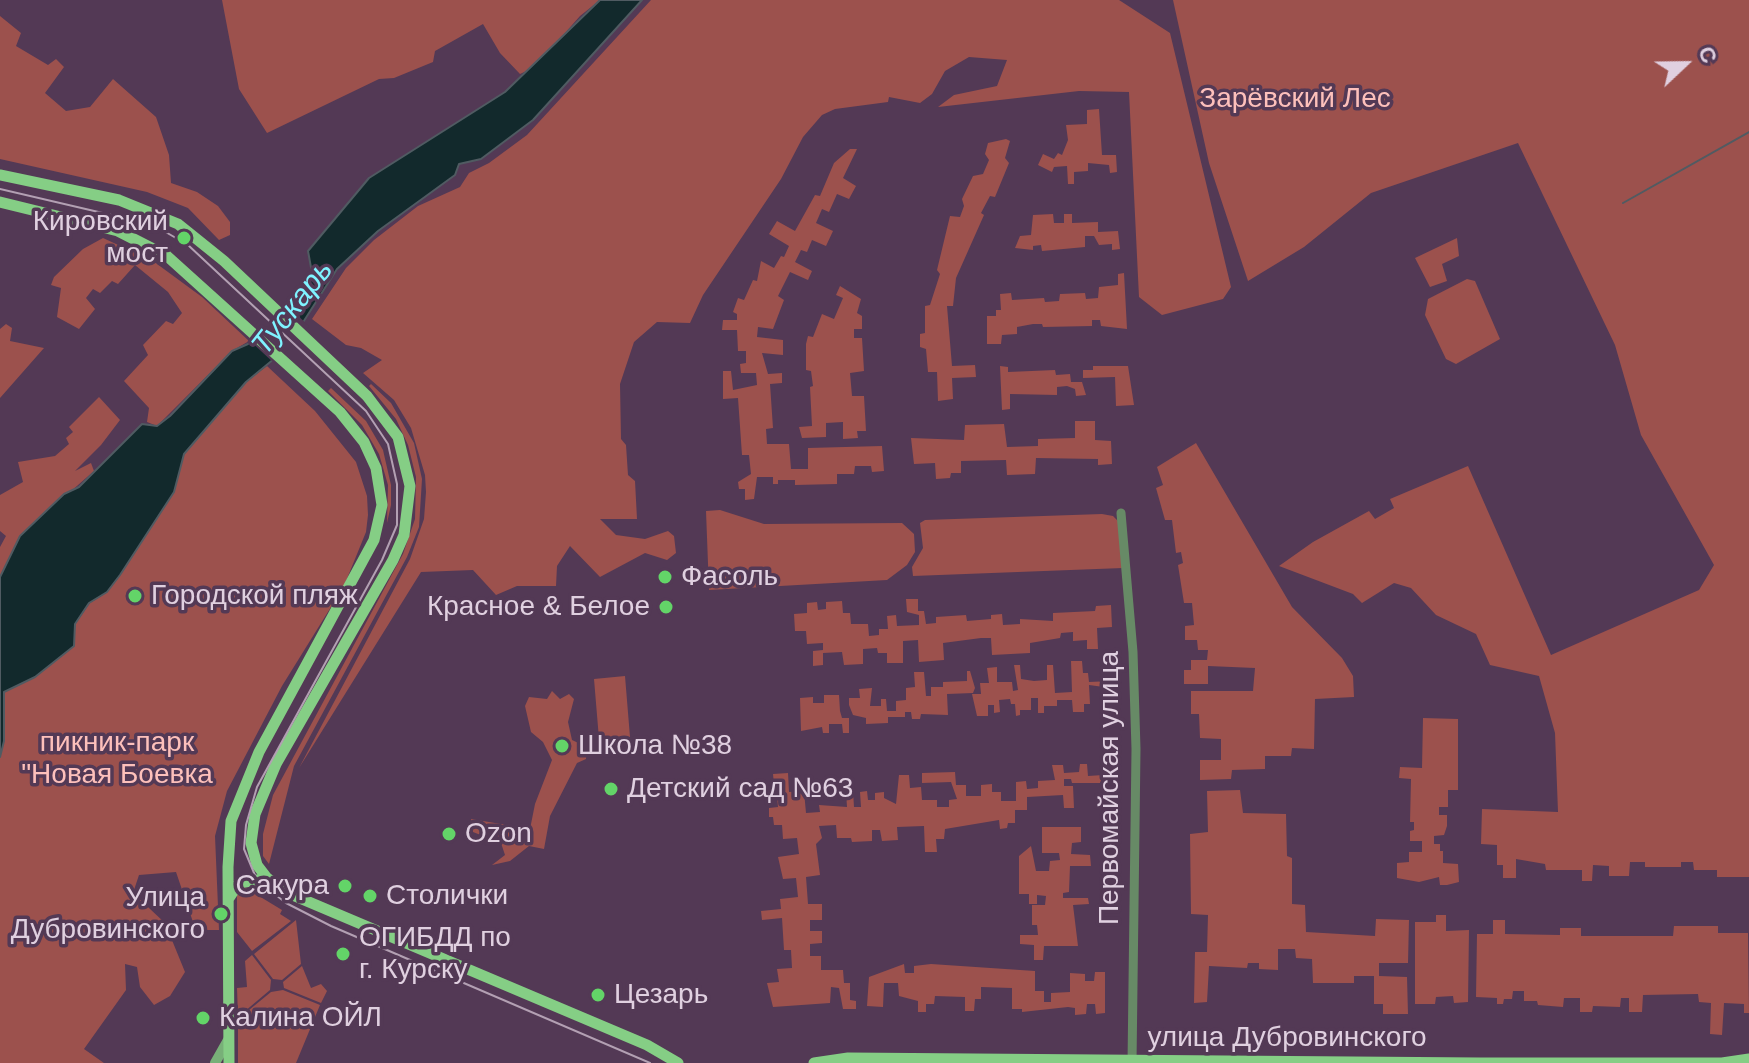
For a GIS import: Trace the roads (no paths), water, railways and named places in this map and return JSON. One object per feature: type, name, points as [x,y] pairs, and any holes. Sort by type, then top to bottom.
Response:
[{"type":"main road","points":[[0,175],[145,209],[178,224],[224,261],[348,377],[381,411],[398,437],[408,466],[409,517],[393,560],[276,764],[248,833],[247,850],[236,855],[233,842],[239,795]]},
{"type":"main road","points":[[0,202],[94,224],[132,237],[167,256],[204,286],[354,428],[372,456],[380,485],[379,523],[365,561],[259,752],[231,821],[229,1063]]},
{"type":"main road","points":[[255,814],[251,843],[257,865],[267,878],[287,893]]},
{"type":"main road","points":[[228,902],[236,885],[252,880],[645,1045],[678,1063]]},
{"type":"main road","points":[[215,1063],[229,1038]]},
{"type":"main road","name":"улица Дубровинского","points":[[819,1062],[1722,1063],[1749,1059]]},
{"type":"street","name":"Первомайская улица","points":[[1121,513],[1133,652],[1136,749],[1132,1062]]},
{"type":"water","name":"Тускарь","points":[[600,0],[642,0],[533,120],[481,159],[459,164],[455,175],[378,231],[337,269],[286,349],[246,382],[184,454],[174,492],[120,575],[107,592],[89,603],[75,624],[74,646],[35,677],[4,692],[4,741],[0,757],[0,577],[20,536],[64,494],[79,487],[142,424],[157,426],[170,416],[232,351],[248,344],[264,320],[306,289],[312,273],[308,251],[369,178],[505,92]]},
{"type":"waterway","points":[[1623,203],[1749,132]]},
{"type":"tram line","points":[[0,189],[137,221],[157,227],[188,245],[366,411],[388,444],[397,484],[397,525],[382,560],[257,787],[246,825],[244,849],[257,880],[286,903],[331,926],[650,1063]]},
{"type":"place","name":"Кировский мост","points":[[184,238]]},
{"type":"place","name":"Фасоль","points":[[665,577]]},
{"type":"place","name":"Городской пляж","points":[[135,596]]},
{"type":"place","name":"Красное & Белое","points":[[666,607]]},
{"type":"place","name":"Школа №38","points":[[562,746]]},
{"type":"place","name":"Детский сад №63","points":[[611,789]]},
{"type":"place","name":"Ozon","points":[[449,834]]},
{"type":"place","name":"Сакура","points":[[345,886]]},
{"type":"place","name":"Столички","points":[[370,896]]},
{"type":"place","name":"Улица Дубровинского","points":[[221,914]]},
{"type":"place","name":"ОГИБДД по г. Курску","points":[[343,954]]},
{"type":"place","name":"Цезарь","points":[[598,995]]},
{"type":"place","name":"Калина ОЙЛ","points":[[203,1018]]},
{"type":"park label","name":"Зарёвский Лес","points":[[1295,99]]},
{"type":"park label","name":"пикник-парк \"Новая Боевка","points":[[117,759]]}]
